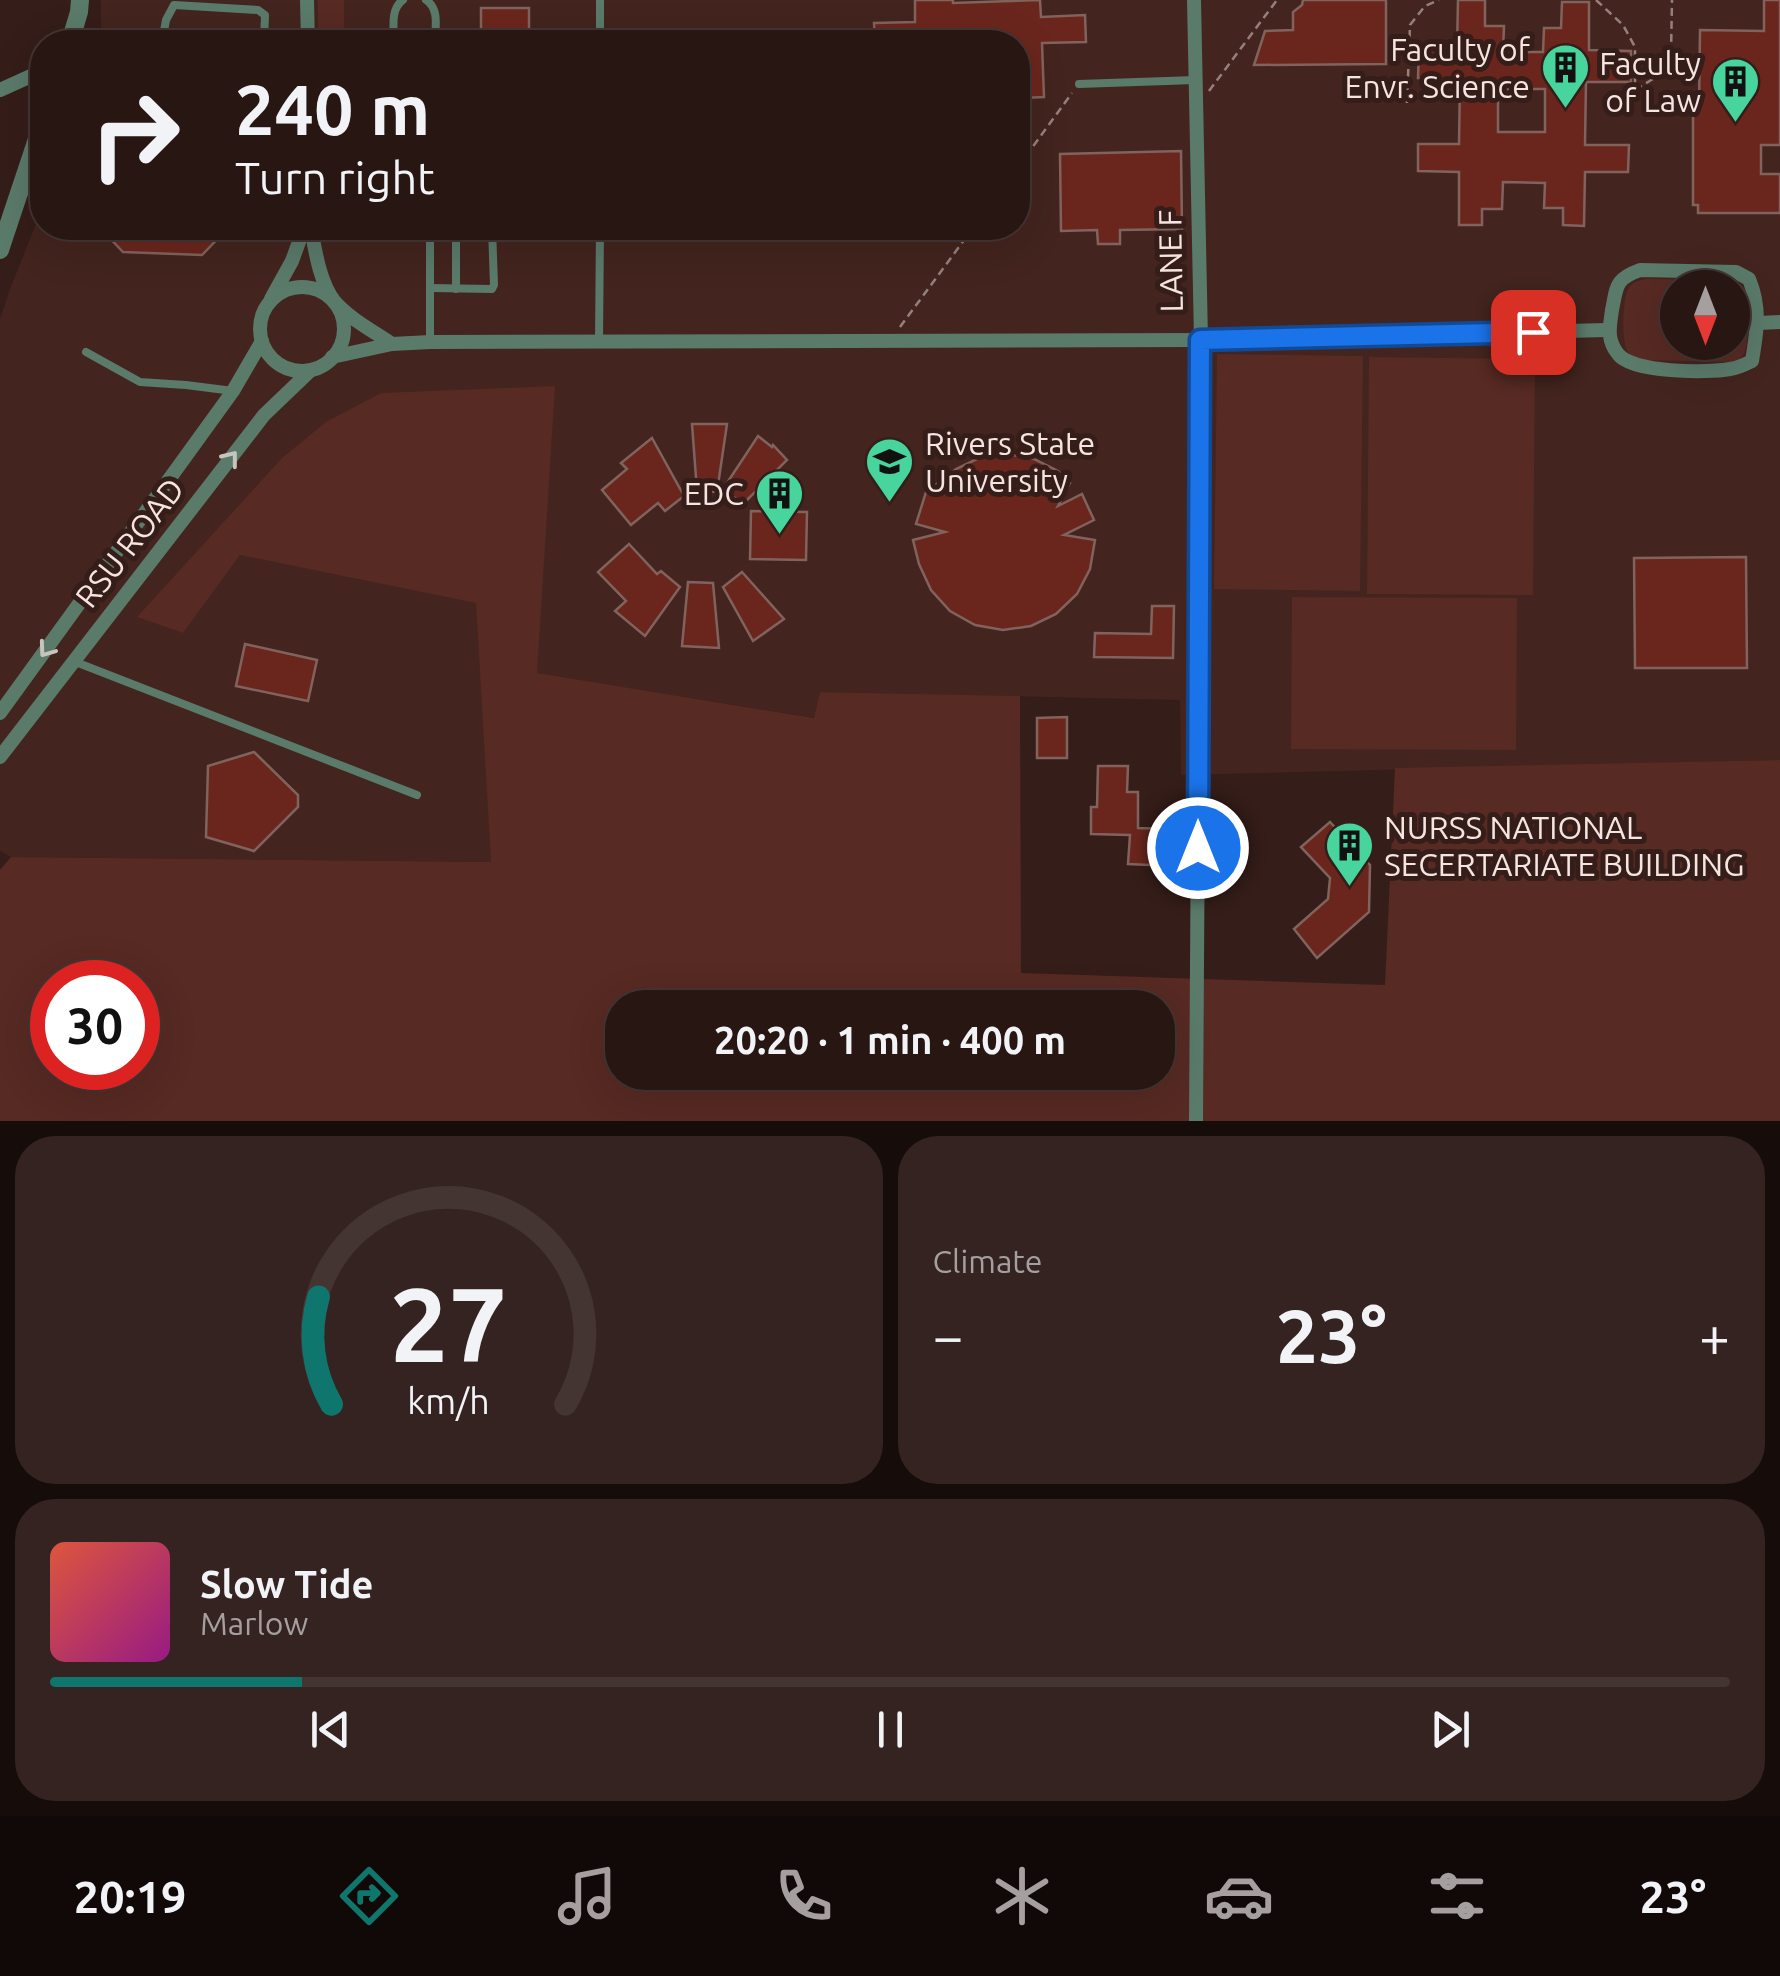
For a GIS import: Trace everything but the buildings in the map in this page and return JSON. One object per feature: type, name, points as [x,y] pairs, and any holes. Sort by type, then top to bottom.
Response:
[{"type":"street","points":[[74,30],[80,0]]},
{"type":"street","points":[[308,0],[308,30]]},
{"type":"street","name":"LANE F","points":[[1194,0],[1200,340],[1196,1121]]},
{"type":"street","points":[[0,90],[30,76]]},
{"type":"street","points":[[0,250],[30,160]]},
{"type":"street","points":[[301,240],[260,322],[262,341],[275,361],[286,367],[310,370],[332,358],[340,347],[344,322],[309,240]]},
{"type":"street","points":[[1640,270],[1736,272],[1749,279],[1756,295],[1759,322],[1752,361],[1724,370],[1660,369],[1631,364],[1618,354],[1607,330],[1615,290],[1623,276],[1640,270]]},
{"type":"street","points":[[268,305],[276,296],[299,287],[323,292],[392,344]]},
{"type":"street","points":[[1759,322],[1780,322]]},
{"type":"street","points":[[332,358],[392,344],[430,342],[1200,340],[1607,330]]},
{"type":"street","name":"RSU ROAD","points":[[0,713],[233,392],[262,341]]},
{"type":"street","name":"RSU ROAD","points":[[0,757],[264,415],[310,370]]},
{"type":"lane","points":[[394,30],[394,14],[403,0]]},
{"type":"lane","points":[[426,0],[436,12],[435,30]]},
{"type":"lane","points":[[600,0],[600,30]]},
{"type":"lane","points":[[164,30],[174,5],[258,10],[265,15],[264,30]]},
{"type":"lane","points":[[1079,84],[1195,80]]},
{"type":"lane","points":[[430,240],[430,342]]},
{"type":"lane","points":[[456,240],[456,289]]},
{"type":"lane","points":[[430,288],[492,289],[492,240]]},
{"type":"lane","points":[[599,341],[600,240]]},
{"type":"lane","points":[[86,352],[140,382],[233,392]]},
{"type":"lane","points":[[73,661],[417,796]]},
{"type":"path","points":[[1196,109],[1277,0]]},
{"type":"path","points":[[1425,6],[1426,0]]},
{"type":"path","points":[[1407,103],[1410,25],[1425,6],[1439,0]]},
{"type":"path","points":[[1596,0],[1623,26],[1635,47],[1635,90],[1661,74],[1671,54],[1672,0]]},
{"type":"path","points":[[1030,151],[1079,84]]},
{"type":"path","points":[[890,340],[964,240]]},
{"type":"shaded area","name":"Rivers State University","points":[[101,0],[1780,0],[1780,760],[1181,775],[1180,700],[820,692],[815,718],[482,665],[491,862],[11,857],[0,851],[0,319],[30,239],[1030,240],[1030,30],[101,30]]},
{"type":"shaded area","points":[[318,0],[344,0],[344,30],[318,30]]},
{"type":"shaded area","points":[[1660,280],[1660,360],[1735,360],[1730,362],[1643,360],[1631,355],[1624,339],[1623,319],[1627,291],[1635,282]]},
{"type":"shaded area","points":[[1217,354],[1363,356],[1360,591],[1214,589]]},
{"type":"shaded area","points":[[1369,357],[1535,359],[1533,595],[1367,594]]},
{"type":"shaded area","points":[[555,386],[537,673],[814,718],[820,692],[1020,696],[1021,973],[1385,985],[1395,768],[1780,760],[1780,1121],[0,1121],[0,870],[11,857],[491,862],[476,603],[240,555],[183,633],[137,617],[282,458],[326,422],[381,393]]},
{"type":"shaded area","points":[[1292,597],[1517,598],[1516,750],[1291,749]]},
{"type":"place","name":"Faculty of Envr. Science","points":[[1565,110]]},
{"type":"place","name":"Faculty of Law","points":[[1736,124]]},
{"type":"place","name":"Rivers State University","points":[[890,504]]},
{"type":"place","name":"EDC","points":[[779,536]]},
{"type":"place","name":"NURSS NATIONAL SECERTARIATE BUILDING","points":[[1349,888]]},
{"type":"route","points":[[1198,848],[1200,340],[1533,332]]}]
